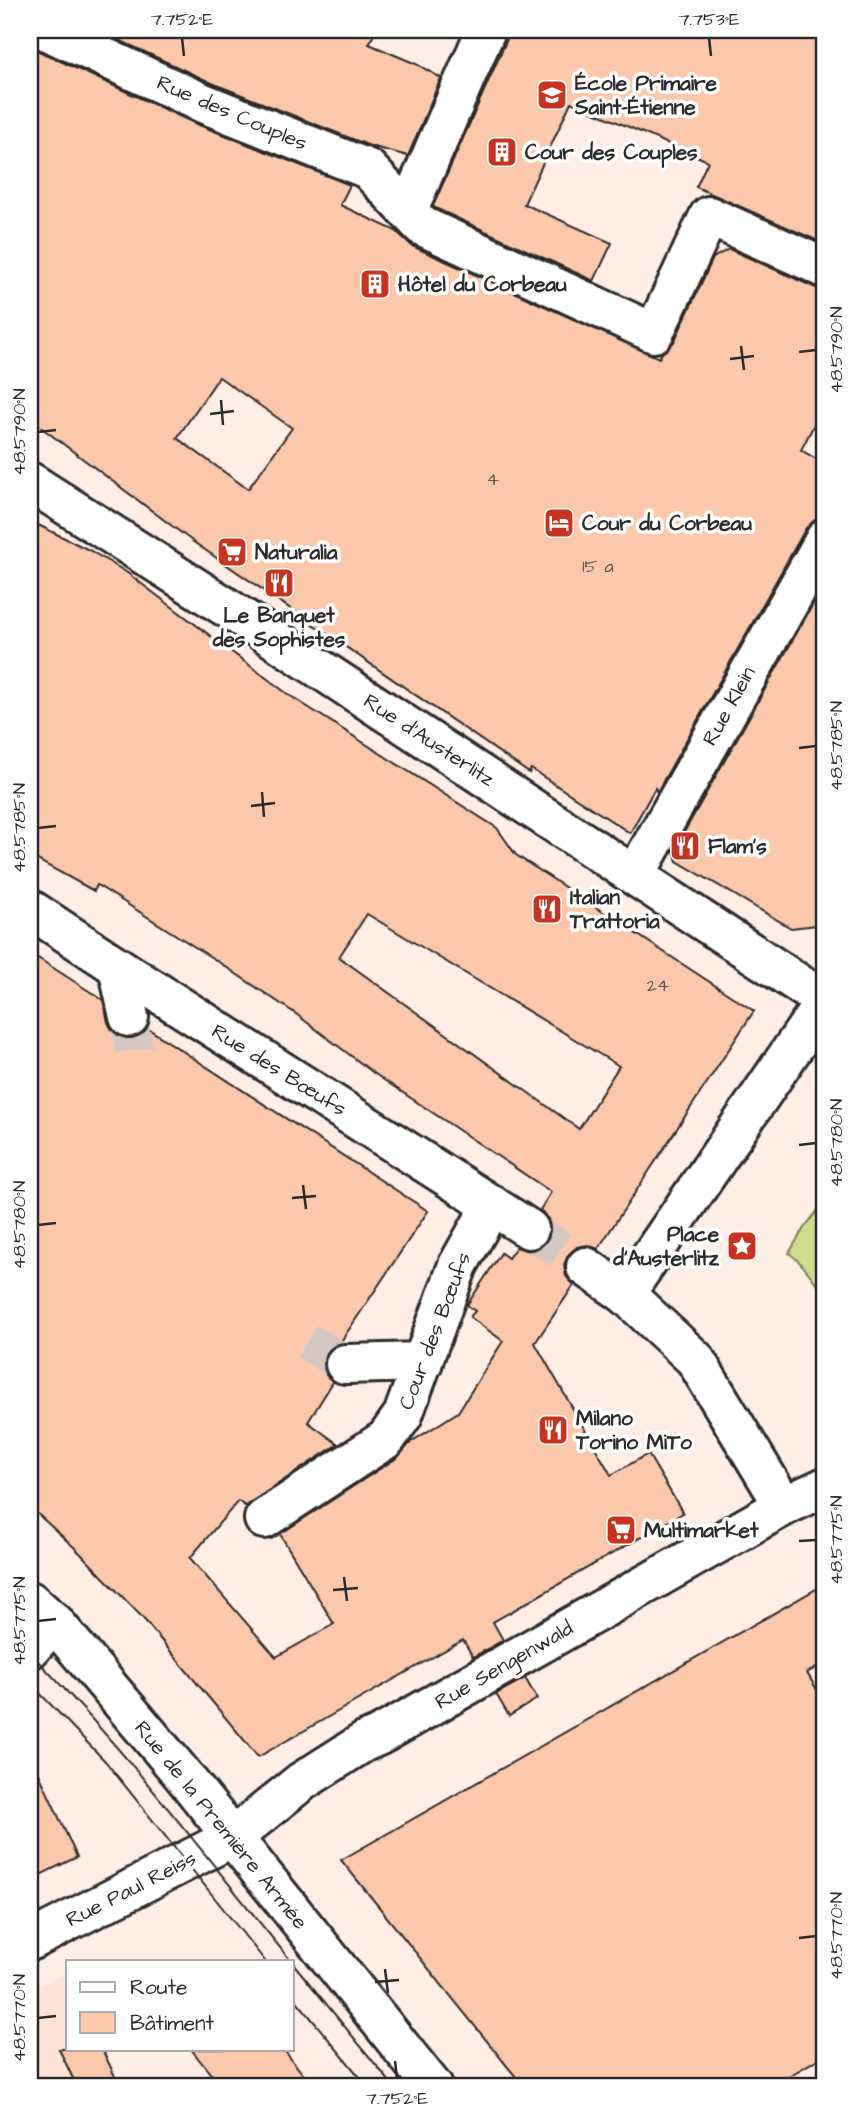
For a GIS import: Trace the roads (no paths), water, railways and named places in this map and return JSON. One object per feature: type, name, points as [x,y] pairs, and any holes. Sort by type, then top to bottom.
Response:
[{"type":"street","name":"Rue des Couples","points":[[45,30],[204,103],[368,169],[422,226],[654,333],[709,216],[825,268]]},
{"type":"street","points":[[408,211],[486,30]]},
{"type":"street","name":"Rue d'Austerlitz","points":[[30,482],[218,602],[825,1001]]},
{"type":"street","name":"Rue Klein","points":[[635,875],[825,539]]},
{"type":"street","name":"Rue des Bœufs","points":[[30,909],[529,1229]]},
{"type":"street","points":[[118,967],[129,1017]]},
{"type":"street","points":[[625,1294],[825,1001]]},
{"type":"street","name":"Cour des Bœufs","points":[[264,1519],[386,1439],[403,1415],[458,1265],[492,1205]]},
{"type":"street","points":[[586,1267],[625,1294],[695,1359],[784,1506],[825,1487]]},
{"type":"street","points":[[345,1364],[423,1362]]},
{"type":"street","name":"Rue Sengenwald","points":[[233,1837],[301,1782],[364,1742],[784,1506]]},
{"type":"street","name":"Rue de la Première Armée","points":[[38,1624],[233,1837],[433,2087]]},
{"type":"street","name":"Rue Paul Reiss","points":[[30,1941],[233,1837]]},
{"type":"tunnel","points":[[129,1017],[134,1050]]},
{"type":"tunnel","points":[[529,1229],[586,1267]]},
{"type":"tunnel","points":[[307,1341],[345,1364]]},
{"type":"tram line","points":[[30,1653],[132,1765],[290,1960]]},
{"type":"tram line","points":[[30,1683],[106,1762],[264,1960]]},
{"type":"tram line","points":[[294,1964],[394,2087]]},
{"type":"tram line","points":[[294,1997],[368,2087]]},
{"type":"place","name":"École Primaire Saint-Étienne","points":[[552,95]]},
{"type":"place","name":"Cour des Couples","points":[[502,152]]},
{"type":"place","name":"Hôtel du Corbeau","points":[[375,284]]},
{"type":"place","name":"Cour du Corbeau","points":[[559,523]]},
{"type":"place","name":"Naturalia","points":[[232,552]]},
{"type":"place","name":"Le Banquet des Sophistes","points":[[279,583]]},
{"type":"place","name":"Flam's","points":[[685,846]]},
{"type":"place","name":"Italian Trattoria","points":[[547,909]]},
{"type":"place","name":"Place d'Austerlitz","points":[[742,1246]]},
{"type":"place","name":"Milano Torino MiTo","points":[[553,1430]]},
{"type":"place","name":"Multimarket","points":[[621,1530]]}]
